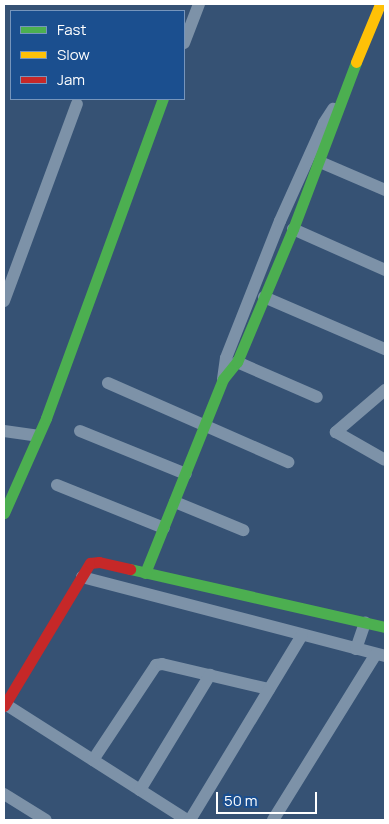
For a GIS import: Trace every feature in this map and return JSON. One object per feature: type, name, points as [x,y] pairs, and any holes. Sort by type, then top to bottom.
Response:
[{"type":"street","points":[[185,40],[199,4]]},
{"type":"street","points":[[223,379],[237,362],[320,162],[333,127],[340,100],[380,4]]},
{"type":"street","points":[[4,513],[38,436],[163,100]]},
{"type":"street","points":[[145,573],[206,425],[223,379],[226,358],[280,221],[324,123],[340,100]]},
{"type":"street","points":[[4,301],[77,104]]},
{"type":"street","points":[[320,162],[385,190]]},
{"type":"street","points":[[293,228],[385,270]]},
{"type":"street","points":[[264,297],[385,349]]},
{"type":"street","points":[[237,362],[317,397]]},
{"type":"street","points":[[108,383],[288,462]]},
{"type":"street","points":[[385,390],[336,432],[385,460]]},
{"type":"street","points":[[4,431],[38,436]]},
{"type":"street","points":[[80,431],[186,474]]},
{"type":"street","points":[[57,485],[164,528]]},
{"type":"street","points":[[175,502],[243,530]]},
{"type":"street","points":[[302,635],[189,820],[4,705],[90,563],[99,562],[385,627]]},
{"type":"street","points":[[82,577],[380,655],[273,820]]},
{"type":"street","points":[[356,649],[365,623]]},
{"type":"street","points":[[93,760],[156,665],[162,664],[269,689]]},
{"type":"street","points":[[140,790],[210,675]]},
{"type":"street","points":[[4,794],[46,820]]},
{"type":"traffic: fast","points":[[145,573],[223,379],[237,362],[293,229],[356,62]]},
{"type":"traffic: fast","points":[[4,513],[46,418],[163,100]]},
{"type":"traffic: fast","points":[[130,569],[385,627]]},
{"type":"traffic: slow","points":[[356,62],[380,4]]},
{"type":"traffic: jam","points":[[4,706],[90,563],[99,562],[130,569]]}]
